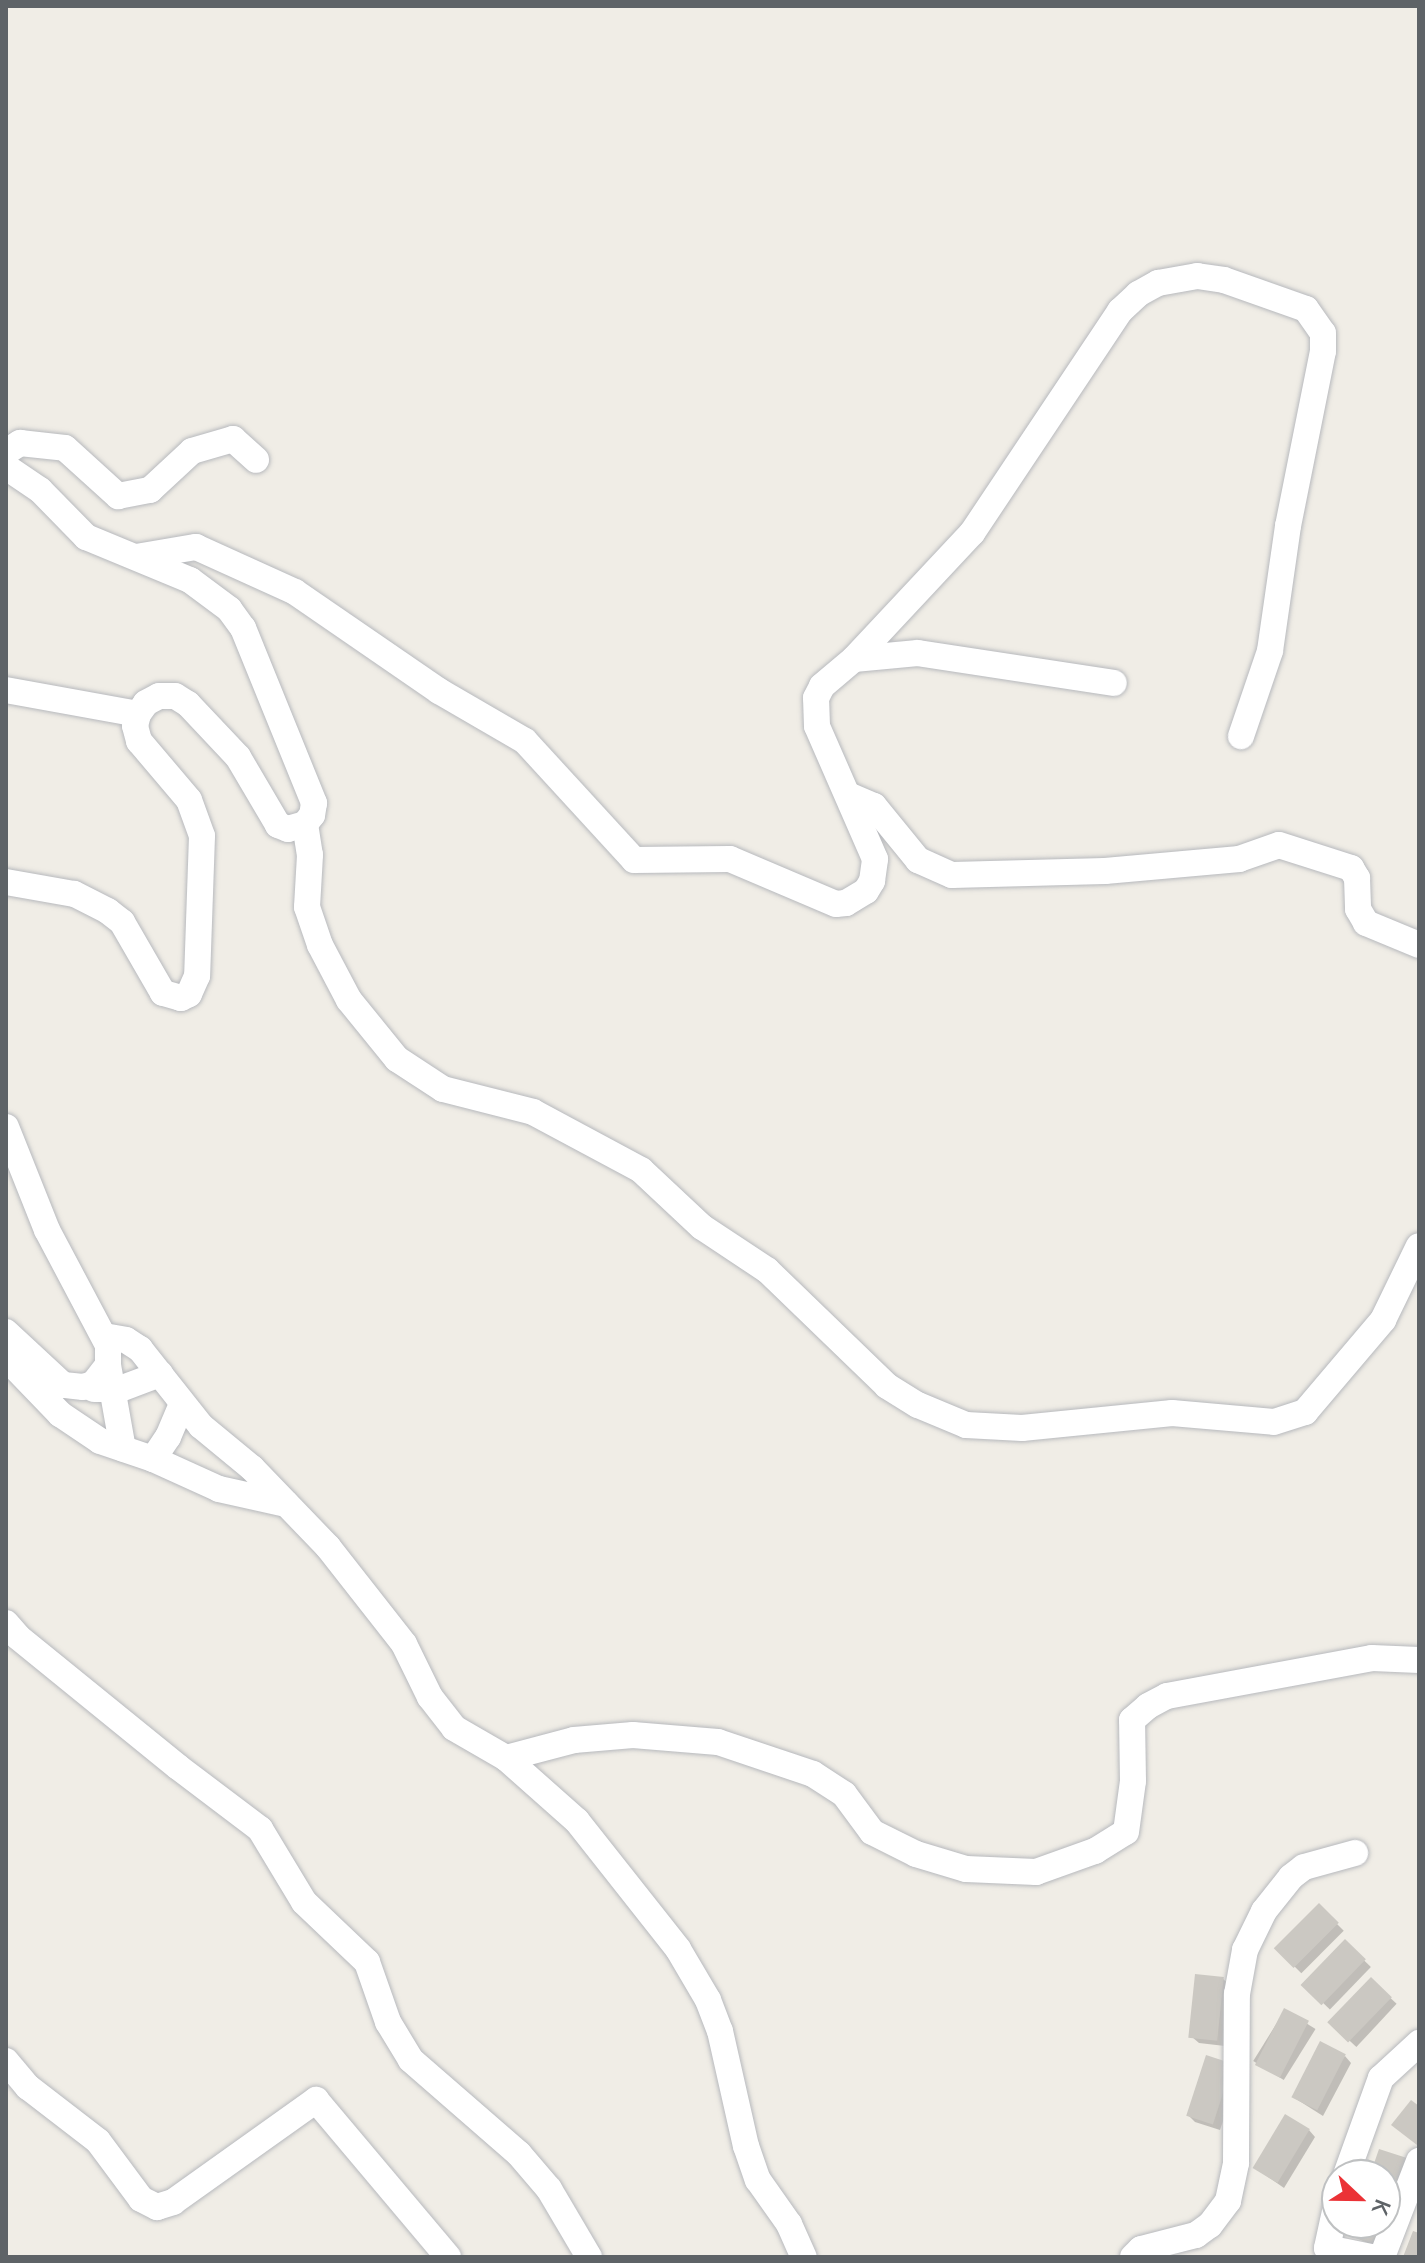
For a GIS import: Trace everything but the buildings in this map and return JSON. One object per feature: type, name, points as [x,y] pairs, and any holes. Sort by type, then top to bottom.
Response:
[{"type":"street","points":[[136,557],[196,547],[295,592],[439,691],[525,741],[634,860],[730,859],[836,904],[846,903],[866,891],[875,871],[875,859],[817,726],[814,712],[822,686],[854,659],[972,533],[1120,311],[1138,294],[1158,283],[1197,276],[1224,280],[1306,309],[1323,333],[1323,351],[1288,526],[1270,651],[1241,736]]},
{"type":"street","points":[[6,452],[20,443],[65,448],[118,496],[150,490],[192,451],[233,439],[256,460]]},
{"type":"street","points":[[6,467],[40,490],[86,537],[190,580],[213,594],[243,628],[314,803],[312,815],[305,824],[288,829],[278,825],[238,757],[188,704],[175,696],[159,696],[146,703],[138,714],[135,726],[139,741],[189,800],[202,836],[197,976],[189,994],[176,998],[163,993],[122,922],[108,911],[74,894],[6,882]]},
{"type":"street","points":[[854,659],[918,653],[1114,683]]},
{"type":"street","points":[[6,690],[138,714]]},
{"type":"street","points":[[848,795],[874,806],[918,860],[952,875],[1105,871],[1239,859],[1279,845],[1351,868],[1357,878],[1358,909],[1366,923],[1419,945]]},
{"type":"street","points":[[305,824],[310,855],[307,907],[320,945],[349,1000],[397,1059],[443,1089],[533,1112],[641,1170],[702,1227],[767,1270],[887,1386],[918,1405],[966,1425],[1022,1428],[1172,1413],[1274,1422],[1305,1412],[1383,1320],[1419,1246]]},
{"type":"street","points":[[6,1127],[47,1230],[104,1336],[123,1449]]},
{"type":"street","points":[[6,1332],[63,1385],[83,1387],[102,1376],[160,1374]]},
{"type":"street","points":[[104,1336],[133,1344],[201,1426],[252,1468],[286,1504],[370,1598],[404,1644],[430,1697],[454,1728],[506,1758],[577,1821],[694,1973],[720,2031],[746,2146],[758,2180],[789,2224],[804,2257]]},
{"type":"street","points":[[6,1358],[72,1423],[100,1441],[153,1459],[219,1489],[286,1504]]},
{"type":"street","points":[[153,1459],[168,1437],[182,1404]]},
{"type":"street","points":[[6,1623],[129,1727],[260,1829],[304,1902],[367,1962],[388,2022],[411,2060],[519,2154],[564,2211],[589,2257]]},
{"type":"street","points":[[506,1758],[574,1740],[633,1735],[718,1742],[813,1774],[844,1794],[872,1832],[916,1854],[966,1869],[1036,1872],[1095,1851],[1126,1832],[1133,1781],[1132,1720],[1148,1706],[1167,1696],[1372,1658],[1419,1660]]},
{"type":"street","points":[[1133,2257],[1141,2249],[1196,2235],[1210,2225],[1228,2201],[1236,2163],[1237,1994],[1245,1950],[1264,1911],[1291,1877],[1304,1867],[1355,1853]]},
{"type":"street","points":[[1352,2159],[1381,2078],[1419,2043]]},
{"type":"street","points":[[6,2061],[28,2087],[98,2141],[141,2199],[157,2207],[173,2202],[316,2100],[448,2257]]},
{"type":"street","points":[[1382,2257],[1419,2161]]},
{"type":"street","points":[[1307,2257],[1321,2231]]},
{"type":"street","points":[[1329,2239],[1327,2248],[1371,2257]]}]
